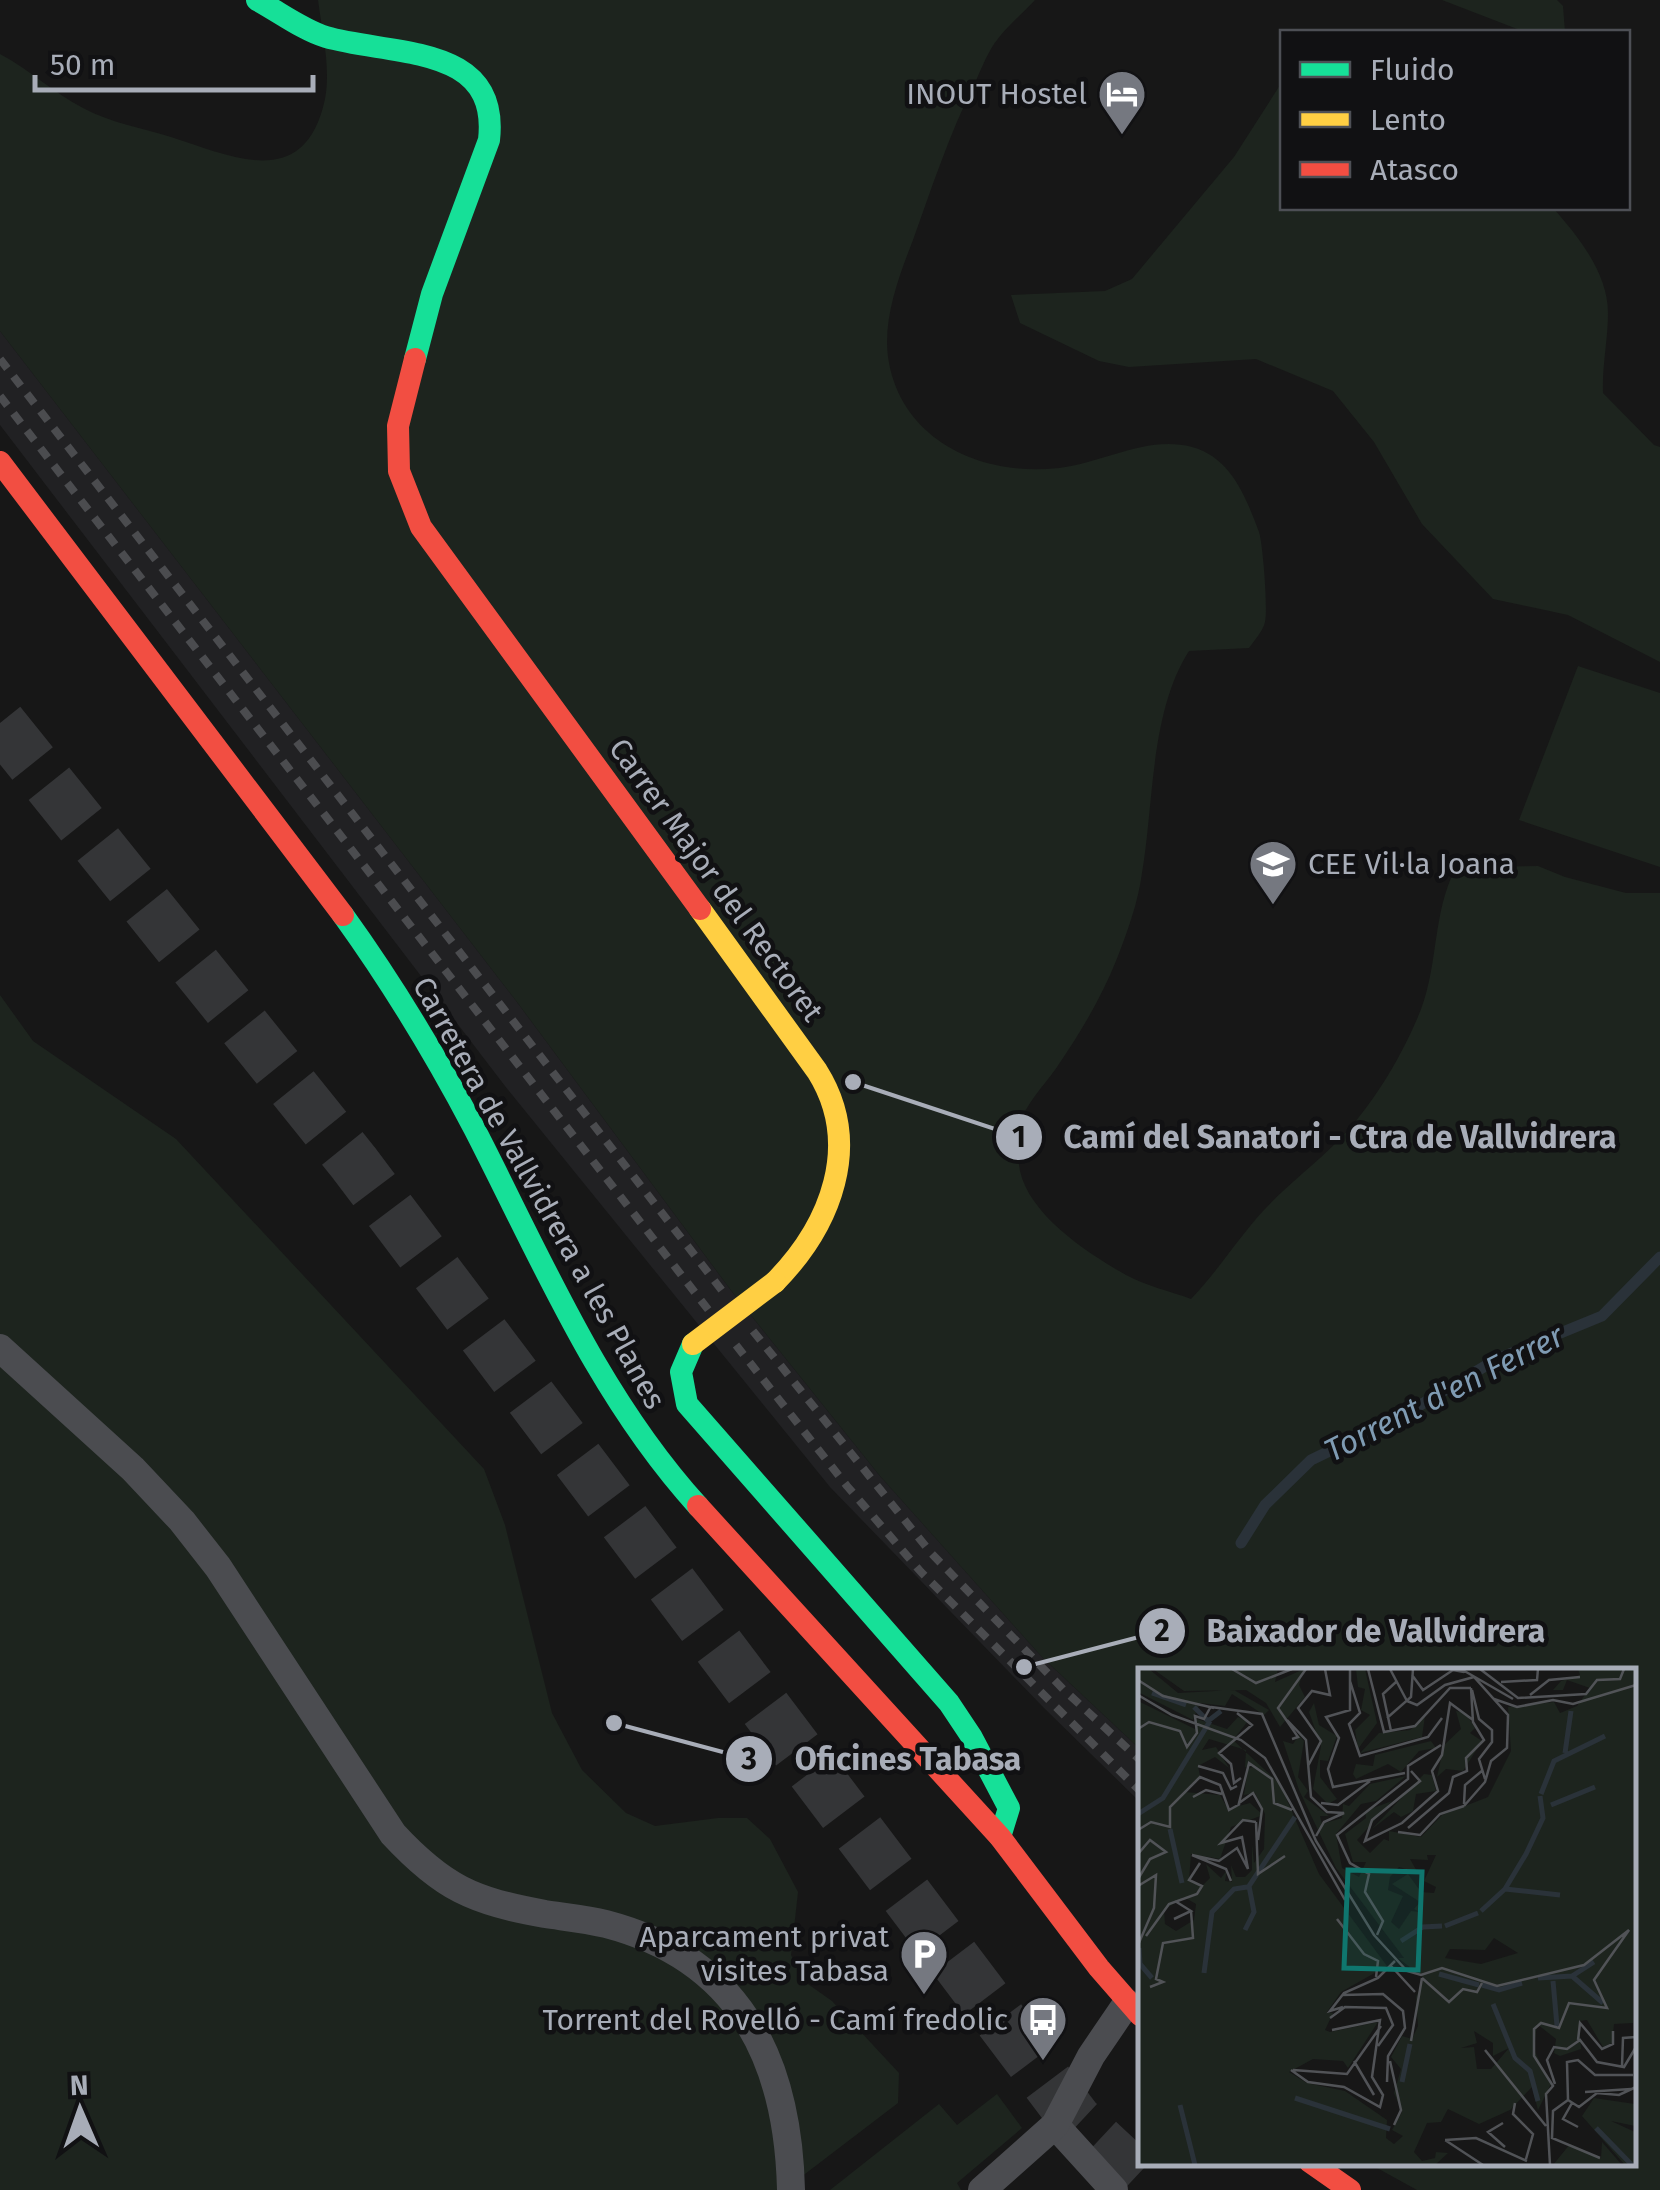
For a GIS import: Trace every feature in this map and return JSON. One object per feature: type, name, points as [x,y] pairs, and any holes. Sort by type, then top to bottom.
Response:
[{"type":"street","name":"Carrer Major del Rectoret","points":[[257,0],[323,36],[450,63],[464,69],[485,93],[492,124],[489,140],[432,294],[398,426],[399,471],[420,526],[788,1030],[832,1099],[838,1142],[832,1192],[815,1236],[802,1257],[776,1282],[693,1344],[683,1356],[680,1386],[687,1404],[949,1703],[1009,1808],[1000,1837]]},
{"type":"street","name":"Carretera de Vallvidrera a les Planes","points":[[0,462],[224,754],[409,1012],[448,1078],[561,1306],[632,1426],[666,1471],[1000,1837],[1134,2009]]},
{"type":"street","points":[[0,1348],[134,1469],[182,1520],[218,1567],[393,1834],[423,1866],[454,1888],[489,1902],[604,1923],[645,1936],[686,1959],[719,1986],[747,2018],[769,2058],[790,2148],[791,2190]]},
{"type":"street","points":[[982,2190],[1055,2126],[1091,2056],[1134,2009]]},
{"type":"street","points":[[1055,2126],[1114,2190]]},
{"type":"street","points":[[1314,2165],[1350,2190]]},
{"type":"shaded area","points":[[318,0],[1035,0],[998,38],[986,59],[949,142],[902,268],[893,297],[887,342],[896,386],[909,411],[927,431],[975,459],[1002,466],[1059,468],[1158,445],[1175,444],[1206,452],[1236,481],[1249,506],[1261,539],[1265,591],[1265,622],[1249,648],[1189,651],[1176,675],[1160,730],[1140,884],[1128,929],[1091,1012],[1020,1124],[1018,1158],[1026,1188],[1048,1218],[1095,1256],[1134,1279],[1191,1299],[1264,1210],[1350,1128],[1383,1084],[1424,1002],[1451,878],[1478,867],[1538,866],[1626,893],[1660,893],[1660,2190],[1417,2190],[1372,2165],[1635,2165],[1635,1668],[1138,1668],[1138,1747],[1042,1657],[880,1476],[733,1293],[517,1002],[0,331],[0,54],[72,102],[104,118],[218,152],[263,160],[283,157],[301,147],[315,128],[327,87]]},
{"type":"shaded area","points":[[1442,0],[1557,0],[1563,6],[1565,30],[1520,30]]},
{"type":"shaded area","points":[[1280,85],[1280,210],[1555,210],[1590,256],[1607,298],[1603,393],[1660,447],[1660,662],[1568,615],[1493,599],[1422,524],[1374,442],[1333,391],[1256,359],[1129,367],[1099,361],[1020,323],[1011,295],[1105,291],[1132,279],[1234,157]]},
{"type":"shaded area","points":[[0,331],[517,1002],[733,1293],[880,1476],[1042,1657],[1138,1747],[1138,1800],[830,1487],[505,1086],[0,425]]},
{"type":"shaded area","points":[[1578,666],[1660,693],[1660,867],[1519,820]]},
{"type":"shaded area","points":[[0,995],[33,1041],[176,1139],[484,1469],[505,1525],[552,1713],[582,1770],[626,1813],[655,1826],[747,1818],[770,1839],[798,1892],[791,1955],[805,1982],[832,2001],[899,2073],[898,2103],[784,2190],[0,2190]]},
{"type":"shaded area","points":[[997,2094],[1022,2128],[957,2183],[961,2190],[830,2190],[939,2104],[957,2125]]},
{"type":"waterway","name":"Torrent d'en Ferrer","points":[[1241,1543],[1265,1505],[1311,1460],[1402,1416],[1497,1359],[1602,1316],[1660,1257]]},
{"type":"tunnel","points":[[0,723],[354,1163],[1076,2120],[1151,2190]]},
{"type":"railway","points":[[0,359],[727,1297]]},
{"type":"railway","points":[[0,396],[710,1312]]},
{"type":"railway","points":[[753,1331],[931,1553],[1063,1689],[1138,1758]]},
{"type":"railway","points":[[736,1345],[847,1486],[921,1572],[1138,1789]]},
{"type":"traffic: fast","points":[[257,0],[326,37],[409,52],[460,70],[477,86],[488,109],[489,140],[432,294],[415,359]]},
{"type":"traffic: fast","points":[[343,915],[444,1073],[601,1372],[662,1464],[698,1506]]},
{"type":"traffic: fast","points":[[693,1344],[681,1372],[687,1404],[949,1703],[1009,1808],[1000,1837]]},
{"type":"traffic: slow","points":[[700,909],[817,1071],[831,1099],[838,1127],[839,1155],[825,1209],[795,1260],[775,1282]]},
{"type":"traffic: slow","points":[[693,1344],[775,1282]]},
{"type":"traffic: jam","points":[[415,359],[398,426],[399,471],[421,527],[700,909]]},
{"type":"traffic: jam","points":[[0,462],[343,915]]},
{"type":"traffic: jam","points":[[698,1506],[1000,1837],[1099,1968],[1138,2013]]},
{"type":"traffic: jam","points":[[1314,2165],[1350,2190]]},
{"type":"place","name":"INOUT Hostel","points":[[1122,136]]},
{"type":"place","name":"CEE Vil·la Joana","points":[[1273,906]]},
{"type":"place","name":"Camí del Sanatori - Ctra de Vallvidrera","points":[[853,1082]]},
{"type":"place","name":"Baixador de Vallvidrera","points":[[1024,1667]]},
{"type":"place","name":"Oficines Tabasa","points":[[614,1723]]},
{"type":"place","name":"Aparcament privat visites Tabasa","points":[[924,1996]]},
{"type":"place","name":"Torrent del Rovelló - Camí fredolic","points":[[1043,2062]]}]
